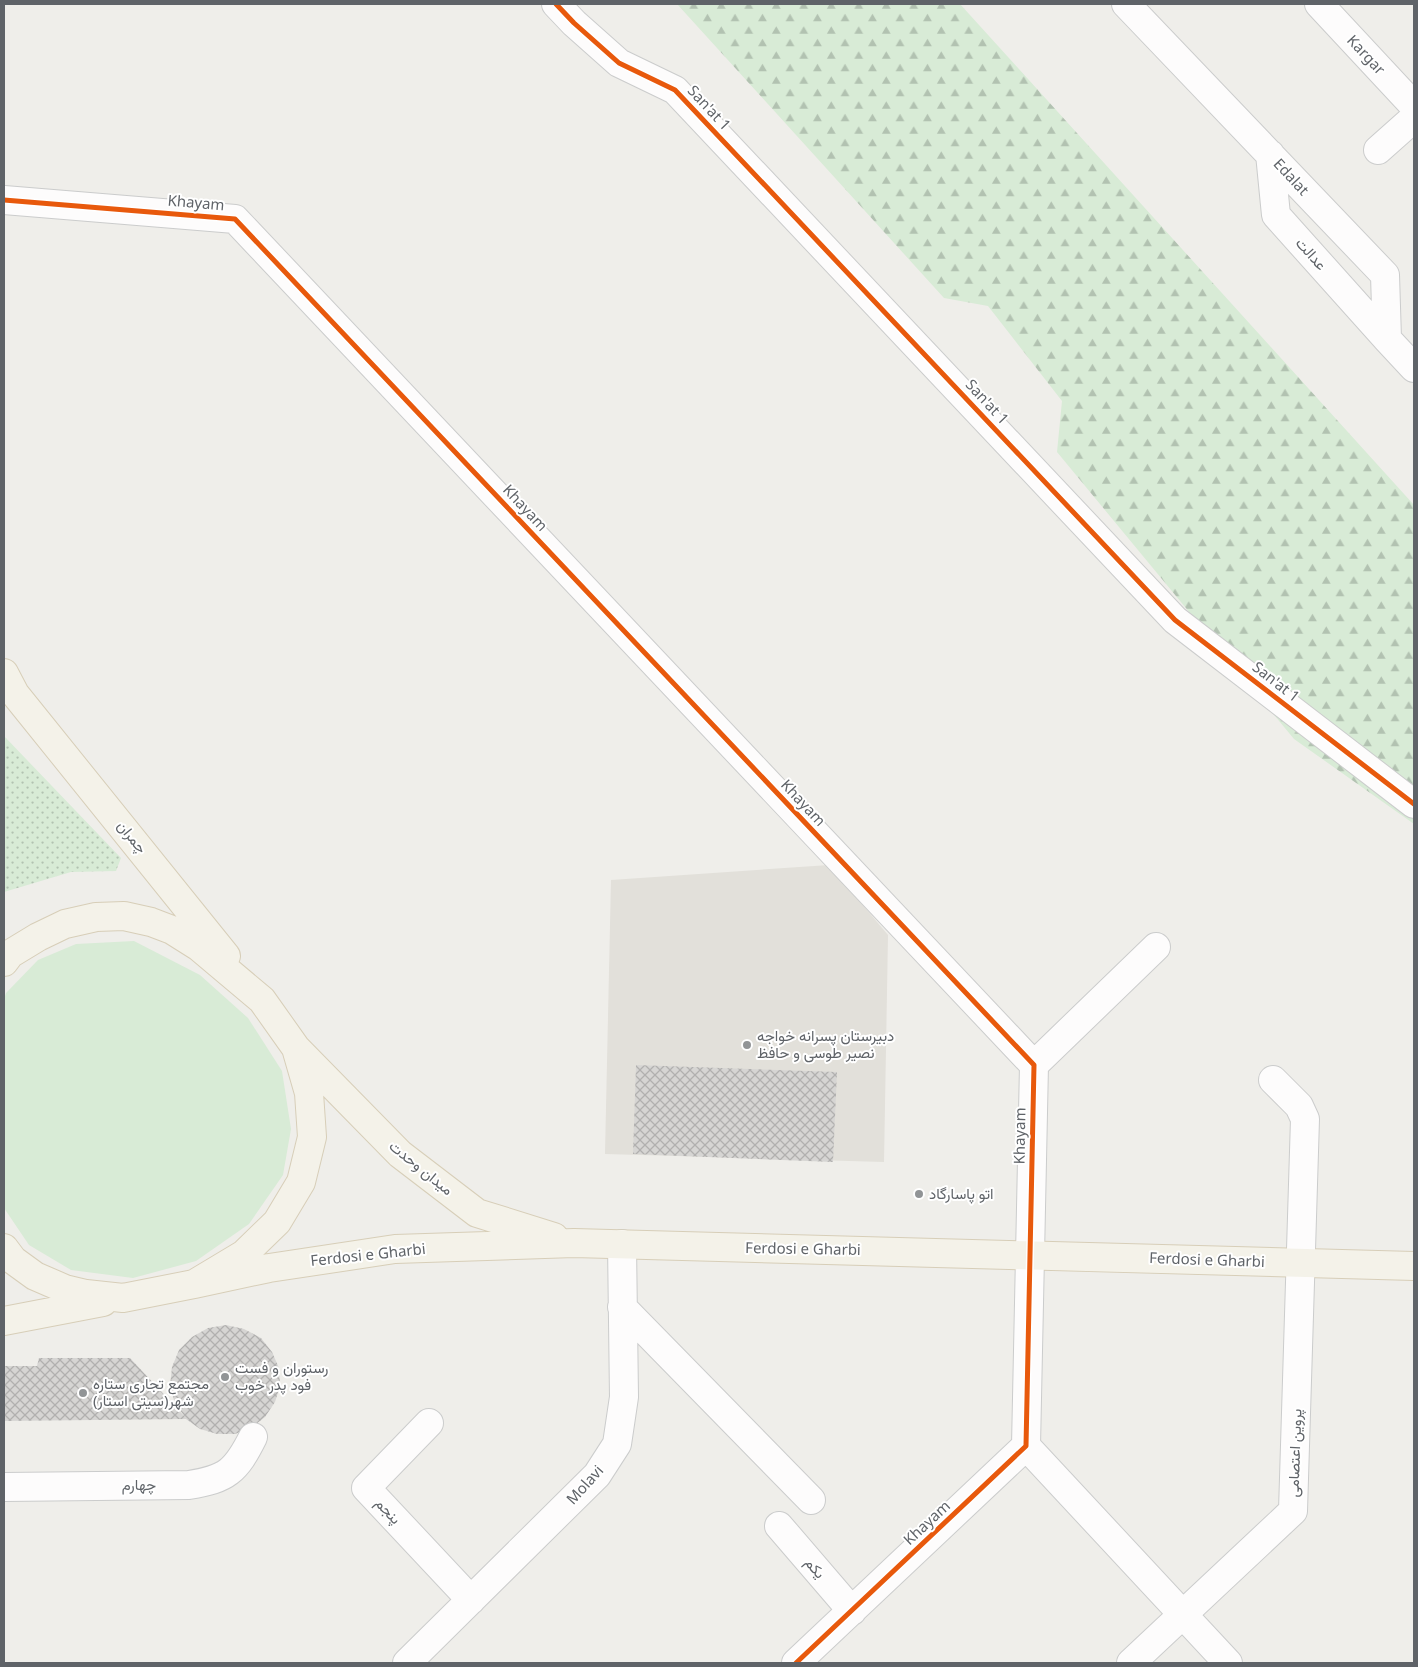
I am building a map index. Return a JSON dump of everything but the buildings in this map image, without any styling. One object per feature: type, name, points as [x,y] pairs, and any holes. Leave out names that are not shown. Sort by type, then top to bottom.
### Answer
[{"type":"main road","name":"چمران","points":[[4,673],[15,694],[262,1000]]},
{"type":"main road","points":[[4,962],[10,954],[38,937],[65,924],[96,917],[124,916],[151,922],[172,930],[199,946],[262,1000],[296,1048],[309,1093],[312,1136],[301,1182],[277,1222],[244,1254],[194,1284]]},
{"type":"main road","name":"میدان وحدت","points":[[296,1048],[400,1154],[477,1213],[574,1243]]},
{"type":"main road","name":"Ferdosi e Gharbi","points":[[123,1298],[269,1268],[395,1249],[574,1243],[1414,1266]]},
{"type":"main road","points":[[4,1248],[14,1260],[35,1276],[65,1289],[86,1294],[123,1298]]},
{"type":"main road","points":[[4,1321],[123,1298]]},
{"type":"street","name":"San'at 1","points":[[556,4],[574,23],[619,63],[675,90],[1175,620],[1414,804]]},
{"type":"street","name":"Edalat","points":[[1126,4],[1385,275],[1387,339]]},
{"type":"street","name":"Kargar","points":[[1318,4],[1414,106]]},
{"type":"street","points":[[1378,150],[1414,118]]},
{"type":"street","name":"عدالت","points":[[1270,154],[1276,215],[1387,339]]},
{"type":"street","name":"Khayam","points":[[4,200],[235,219],[1034,1065],[1026,1446],[796,1663]]},
{"type":"street","points":[[1387,339],[1414,368]]},
{"type":"street","points":[[1034,1065],[1156,947]]},
{"type":"street","name":"پروین اعتصامی","points":[[1131,1663],[1293,1512],[1305,1119],[1298,1106],[1274,1080]]},
{"type":"street","name":"Molavi","points":[[407,1663],[597,1475],[617,1444],[624,1397],[622,1244]]},
{"type":"street","points":[[622,1307],[811,1500]]},
{"type":"street","name":"پنجم","points":[[429,1424],[366,1488],[471,1600]]},
{"type":"street","name":"چهارم","points":[[4,1487],[189,1485],[209,1482],[225,1475],[236,1466],[253,1437]]},
{"type":"street","points":[[1026,1446],[1228,1663]]},
{"type":"street","name":"یکم","points":[[779,1526],[852,1611]]},
{"type":"shaded area","name":"دبیرستان پسرانه خواجه نصیر طوسی و حافظ","points":[[829,865],[888,935],[884,1162],[605,1154],[611,880]]},
{"type":"green space","points":[[677,4],[960,4],[1414,505],[1414,824],[1294,739],[1057,452],[1062,401],[988,306],[944,298]]},
{"type":"green space","points":[[4,736],[121,858],[116,871],[71,872],[4,892]]},
{"type":"green space","points":[[134,941],[200,975],[248,1018],[282,1071],[291,1129],[283,1175],[249,1224],[196,1261],[133,1278],[71,1270],[29,1245],[4,1208],[4,999],[6,993],[38,960],[76,944]]},
{"type":"cycle path","points":[[556,4],[574,23],[619,63],[675,90],[1175,620],[1414,804]]},
{"type":"cycle path","points":[[4,200],[235,219],[1034,1065],[1026,1446],[796,1663]]},
{"type":"place","name":"دبیرستان پسرانه خواجه نصیر طوسی و حافظ","points":[[747,1045]]},
{"type":"place","name":"اتو پاسارگاد","points":[[919,1194]]},
{"type":"place","name":"رستوران و فست فود پدر خوب","points":[[225,1377]]},
{"type":"place","name":"مجتمع تجاری ستاره شهر(سیتی استار)","points":[[83,1393]]}]
